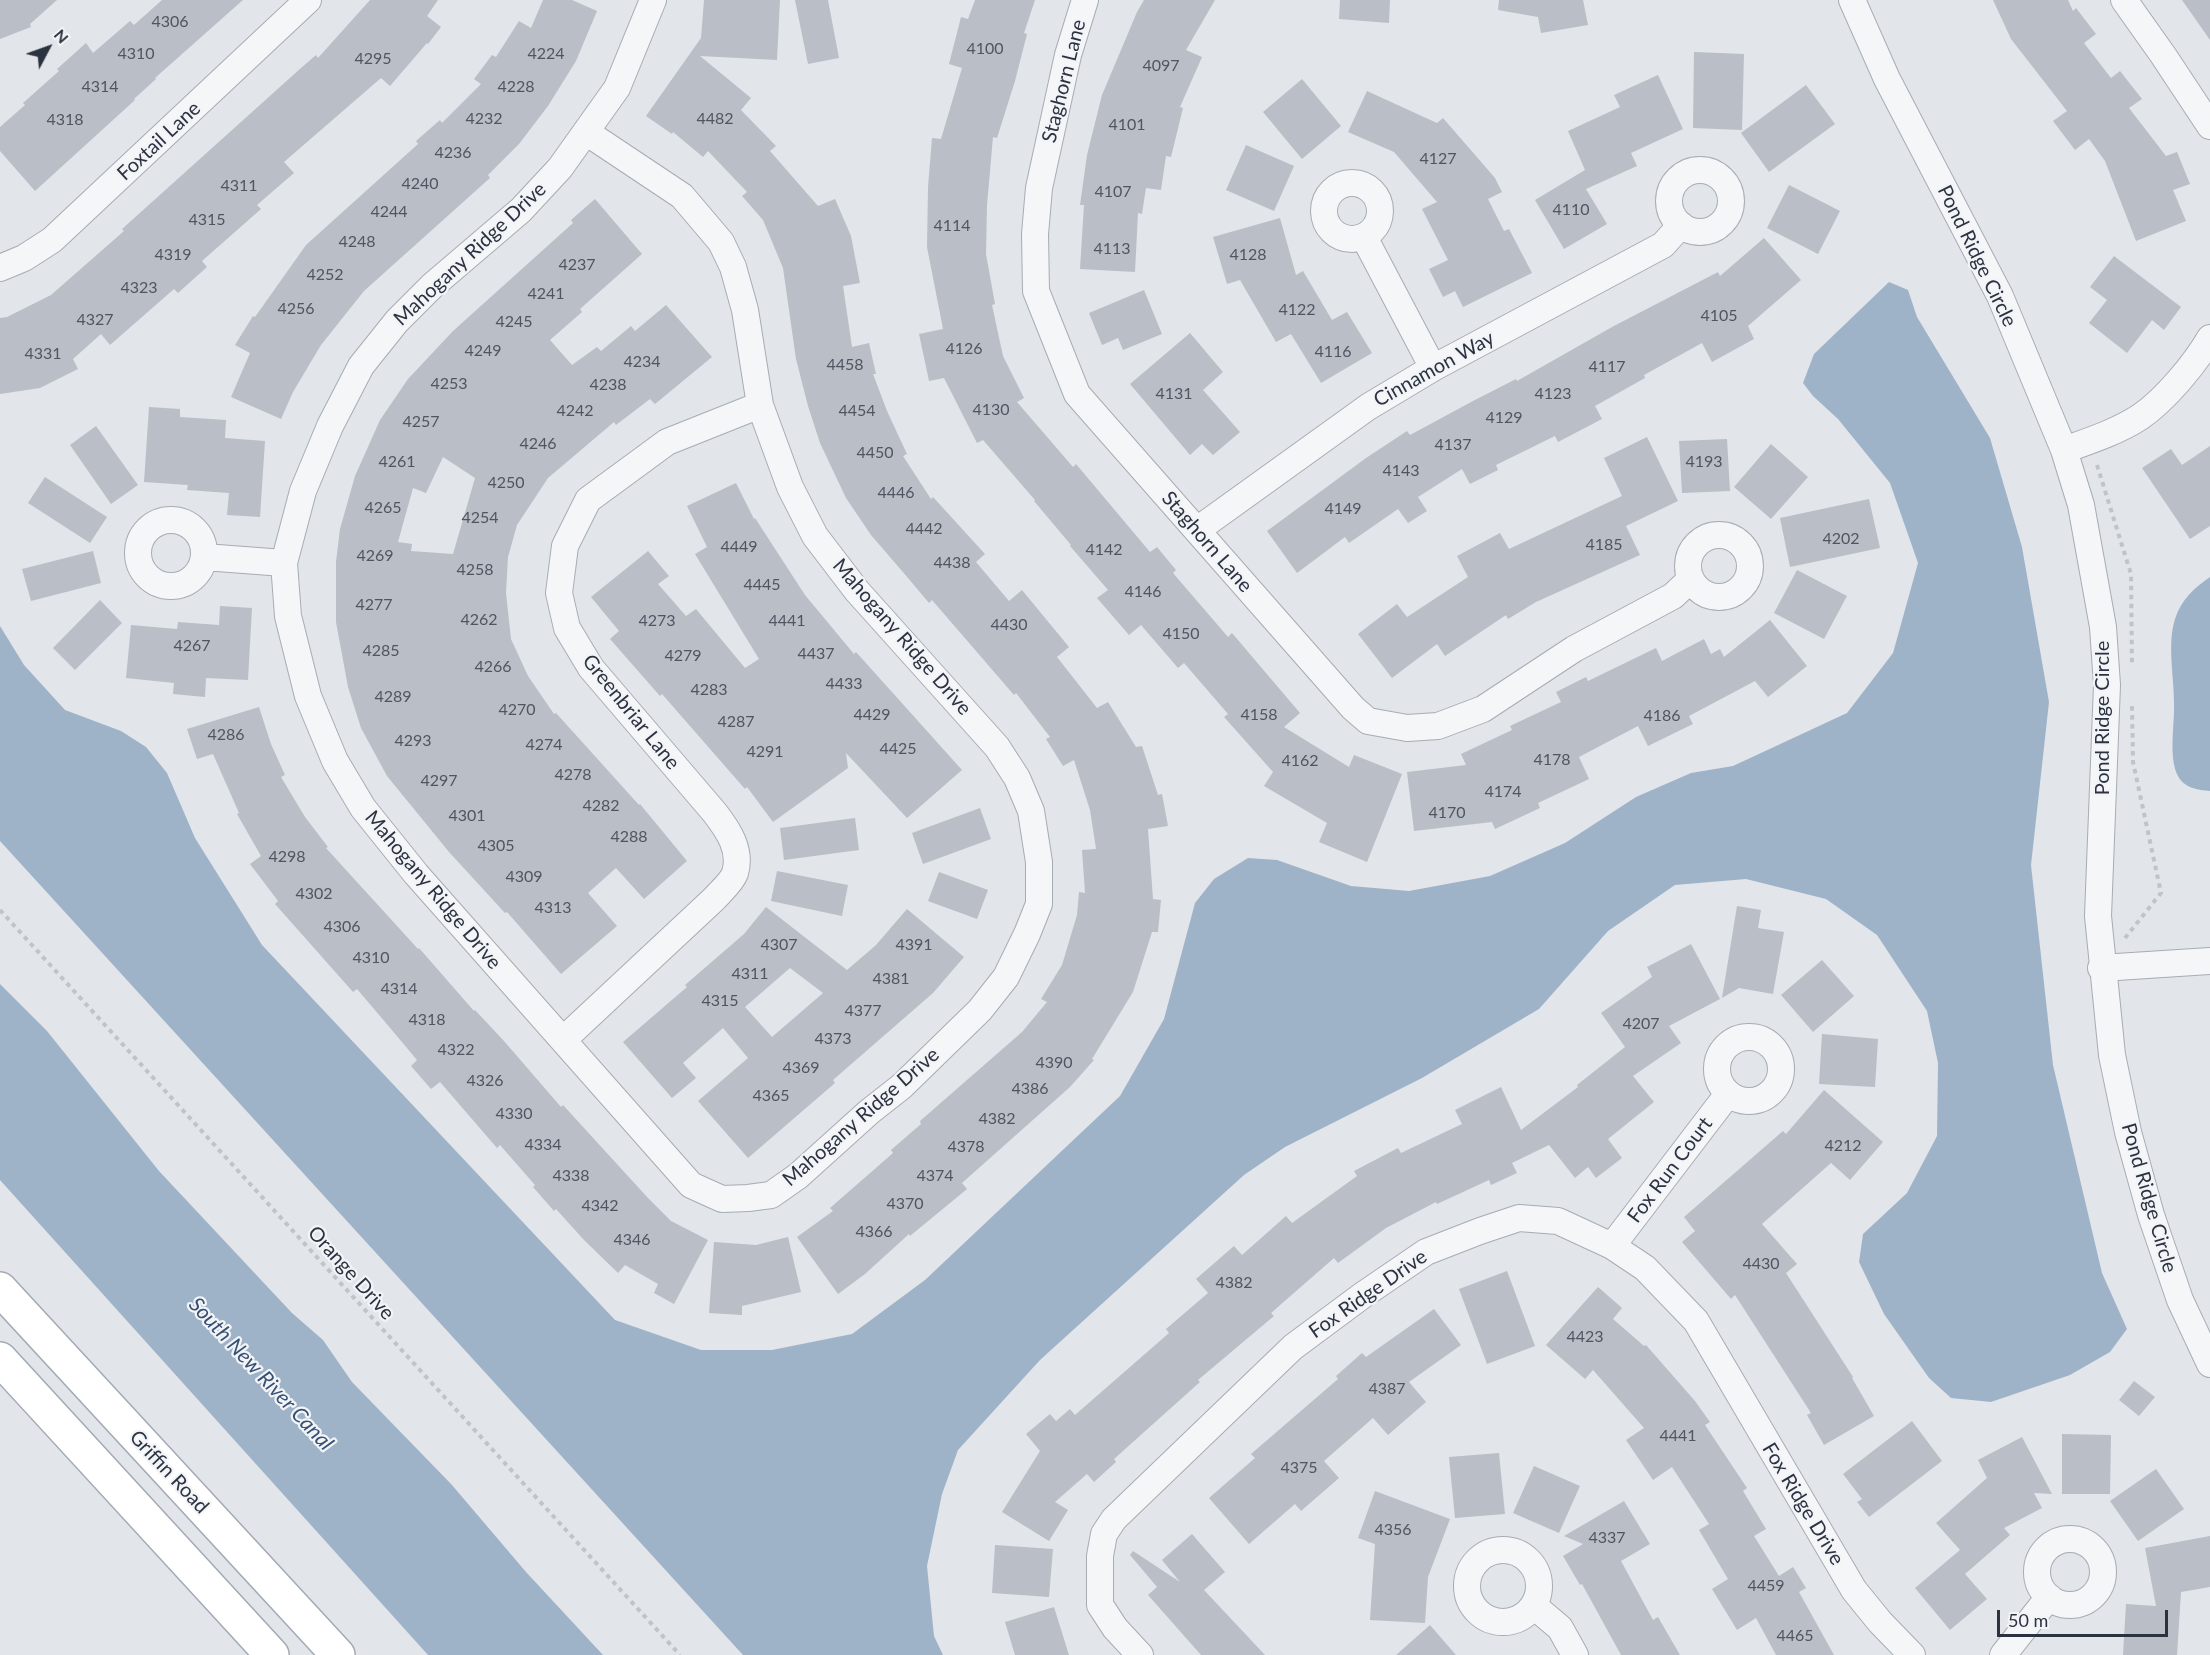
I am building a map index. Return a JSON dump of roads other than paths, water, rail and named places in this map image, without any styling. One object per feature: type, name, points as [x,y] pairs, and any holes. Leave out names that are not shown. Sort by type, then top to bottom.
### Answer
[{"type":"main road","name":"Griffin Road","points":[[0,1289],[338,1655]]},
{"type":"main road","points":[[0,1359],[272,1655]]},
{"type":"main road","points":[[121,1491],[156,1458]]},
{"type":"street","name":"Foxtail Lane","points":[[0,268],[24,258],[52,240],[308,0]]},
{"type":"street","name":"Mahogany Ridge Drive","points":[[586,132],[682,196],[721,242],[733,267],[745,310],[760,405],[790,487],[815,536],[857,591],[997,747],[1017,778],[1031,811],[1039,862],[1038,904],[1027,934],[1006,977],[980,1010],[902,1086],[869,1112],[798,1176],[771,1195],[722,1198],[691,1185],[416,874],[363,808],[335,761],[306,684],[288,616],[284,563],[303,491],[330,426],[361,366],[397,321],[432,286],[520,210],[560,168],[616,88],[653,0]]},
{"type":"street","name":"Staghorn Lane","points":[[1085,0],[1068,55],[1039,188],[1035,234],[1036,291],[1077,394],[1353,708],[1368,721],[1407,728],[1438,726],[1483,708],[1574,650],[1672,596],[1691,579]]},
{"type":"street","name":"Pond Ridge Circle","points":[[1852,0],[1887,79],[2000,296],[2064,450],[2080,505],[2104,638],[2107,685],[2098,906],[2102,968],[2112,1055],[2128,1132],[2151,1215],[2180,1300],[2210,1364]]},
{"type":"street","points":[[2124,0],[2210,126]]},
{"type":"street","name":"Cinnamon Way","points":[[1197,530],[1368,406],[1432,368],[1663,244],[1681,225]]},
{"type":"street","points":[[1364,237],[1432,368]]},
{"type":"street","points":[[2064,450],[2104,435],[2140,416],[2175,384],[2210,338]]},
{"type":"street","name":"Greenbriar Lane","points":[[563,1040],[714,899],[735,875],[737,854],[725,827],[591,668],[567,628],[559,593],[565,546],[588,500],[667,442],[760,405]]},
{"type":"street","points":[[204,557],[284,563]]},
{"type":"street","points":[[2102,968],[2210,961]]},
{"type":"street","name":"Fox Run Court","points":[[1612,1246],[1728,1094]]},
{"type":"street","name":"Fox Ridge Drive","points":[[1140,1655],[1115,1628],[1100,1605],[1100,1556],[1104,1534],[1114,1519],[1293,1347],[1426,1252],[1480,1230],[1519,1218],[1558,1221],[1612,1246],[1645,1268],[1696,1321],[1854,1590],[1880,1622],[1912,1655]]},
{"type":"street","points":[[2003,1655],[2049,1597]]},
{"type":"street","points":[[1534,1606],[1560,1628],[1575,1655]]},
{"type":"water","points":[[1889,282],[1908,290],[1917,317],[1990,438],[2022,547],[2049,702],[2031,865],[2053,1065],[2102,1273],[2127,1329],[2110,1352],[2070,1375],[1991,1402],[1951,1398],[1929,1378],[1884,1314],[1859,1262],[1863,1234],[1907,1193],[1937,1136],[1938,1063],[1927,1011],[1877,935],[1826,899],[1746,879],[1675,885],[1608,931],[1539,1009],[1422,1078],[1285,1147],[1244,1175],[1040,1360],[958,1450],[942,1494],[927,1566],[934,1636],[943,1655],[743,1655],[0,841],[0,626],[24,665],[65,710],[121,731],[146,747],[167,773],[195,838],[262,945],[615,1320],[701,1350],[772,1350],[852,1334],[925,1280],[1120,1096],[1164,1019],[1195,903],[1214,879],[1248,858],[1277,860],[1351,886],[1409,891],[1490,876],[1565,843],[1636,797],[1691,773],[1733,766],[1847,713],[1893,653],[1918,563],[1890,483],[1838,419],[1813,396],[1803,383],[1814,354]]},
{"type":"water","points":[[2210,577],[2210,791],[2188,786],[2178,776],[2175,768],[2171,639],[2175,619],[2184,600]]},
{"type":"water","name":"South New River Canal","points":[[0,984],[47,1031],[159,1171],[292,1313],[323,1340],[352,1382],[452,1485],[526,1572],[603,1655],[428,1655],[0,1180]]}]
